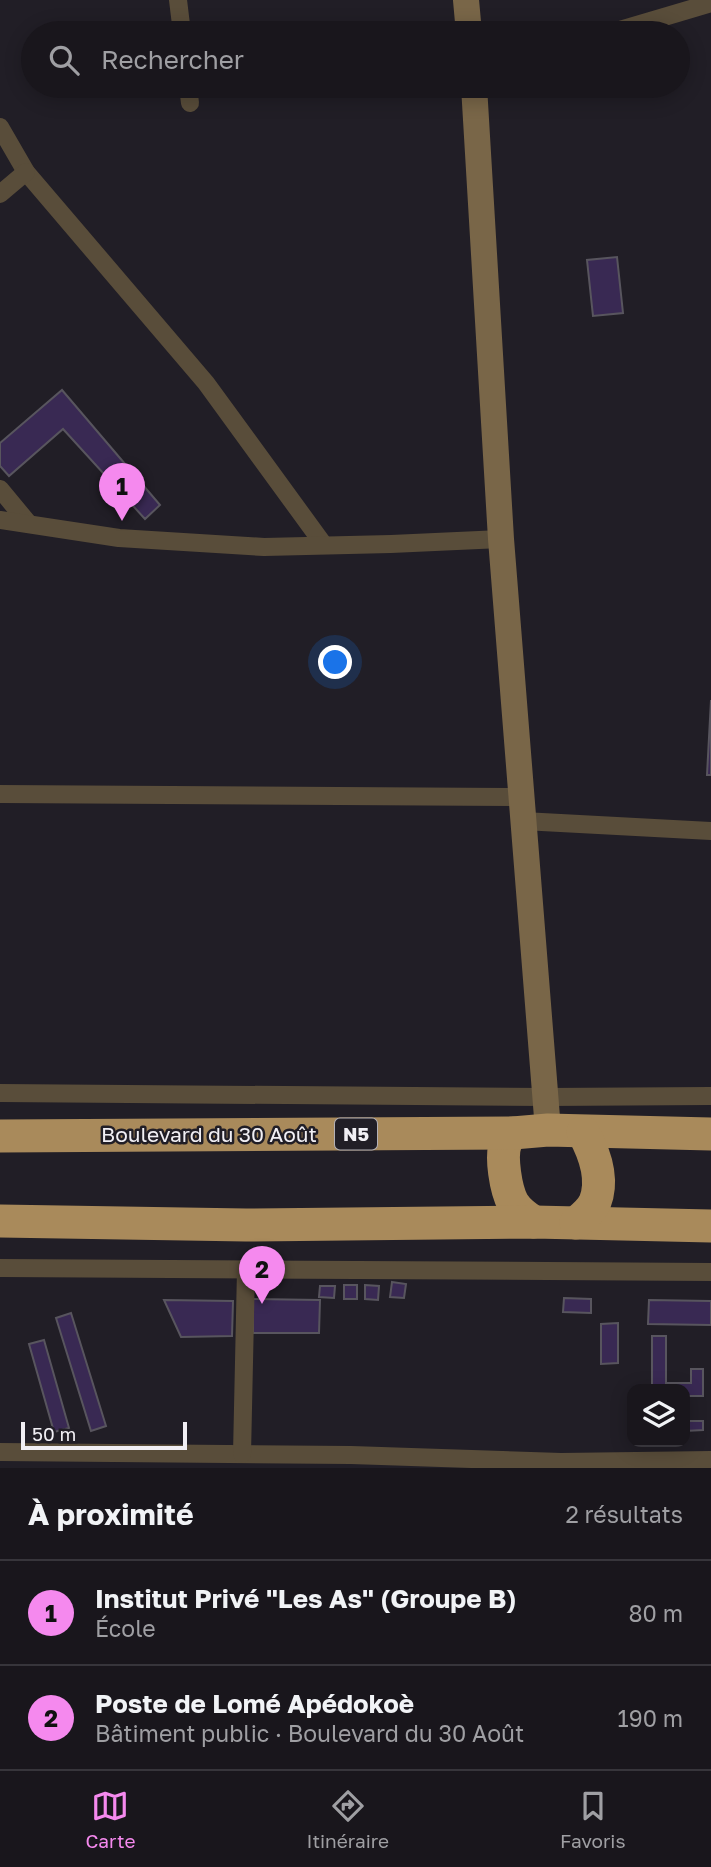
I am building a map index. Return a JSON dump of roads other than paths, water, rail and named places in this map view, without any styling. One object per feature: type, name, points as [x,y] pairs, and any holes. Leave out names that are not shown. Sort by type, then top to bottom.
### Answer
[{"type":"highway","name":"Boulevard du 30 Août","points":[[0,1136],[513,1133],[548,1130],[711,1134]]},
{"type":"highway","points":[[576,1223],[594,1203],[598,1185],[592,1149],[583,1132]]},
{"type":"highway","points":[[513,1133],[505,1143],[506,1184],[514,1205],[534,1222]]},
{"type":"highway","points":[[0,1221],[246,1225],[534,1222],[711,1226]]},
{"type":"street","points":[[178,0],[181,21]]},
{"type":"street","points":[[466,0],[468,21]]},
{"type":"street","points":[[650,21],[711,3]]},
{"type":"street","points":[[475,98],[501,539],[548,1130]]},
{"type":"street","points":[[0,127],[26,172],[206,383],[324,545]]},
{"type":"street","points":[[0,194],[26,172]]},
{"type":"street","points":[[0,489],[29,524]]},
{"type":"street","points":[[0,520],[119,538],[264,547],[501,539]]},
{"type":"street","points":[[0,794],[523,809],[711,831]]},
{"type":"street","points":[[0,1093],[711,1096]]},
{"type":"street","points":[[0,1268],[711,1272]]},
{"type":"street","points":[[243,1454],[246,1270]]},
{"type":"street","points":[[0,1452],[243,1454],[350,1461],[561,1465],[711,1460]]},
{"type":"place","name":"Institut Privé \"Les As\" (Groupe B)","points":[[122,521]]},
{"type":"place","name":"Poste de Lomé Apédokoè","points":[[262,1304]]}]
